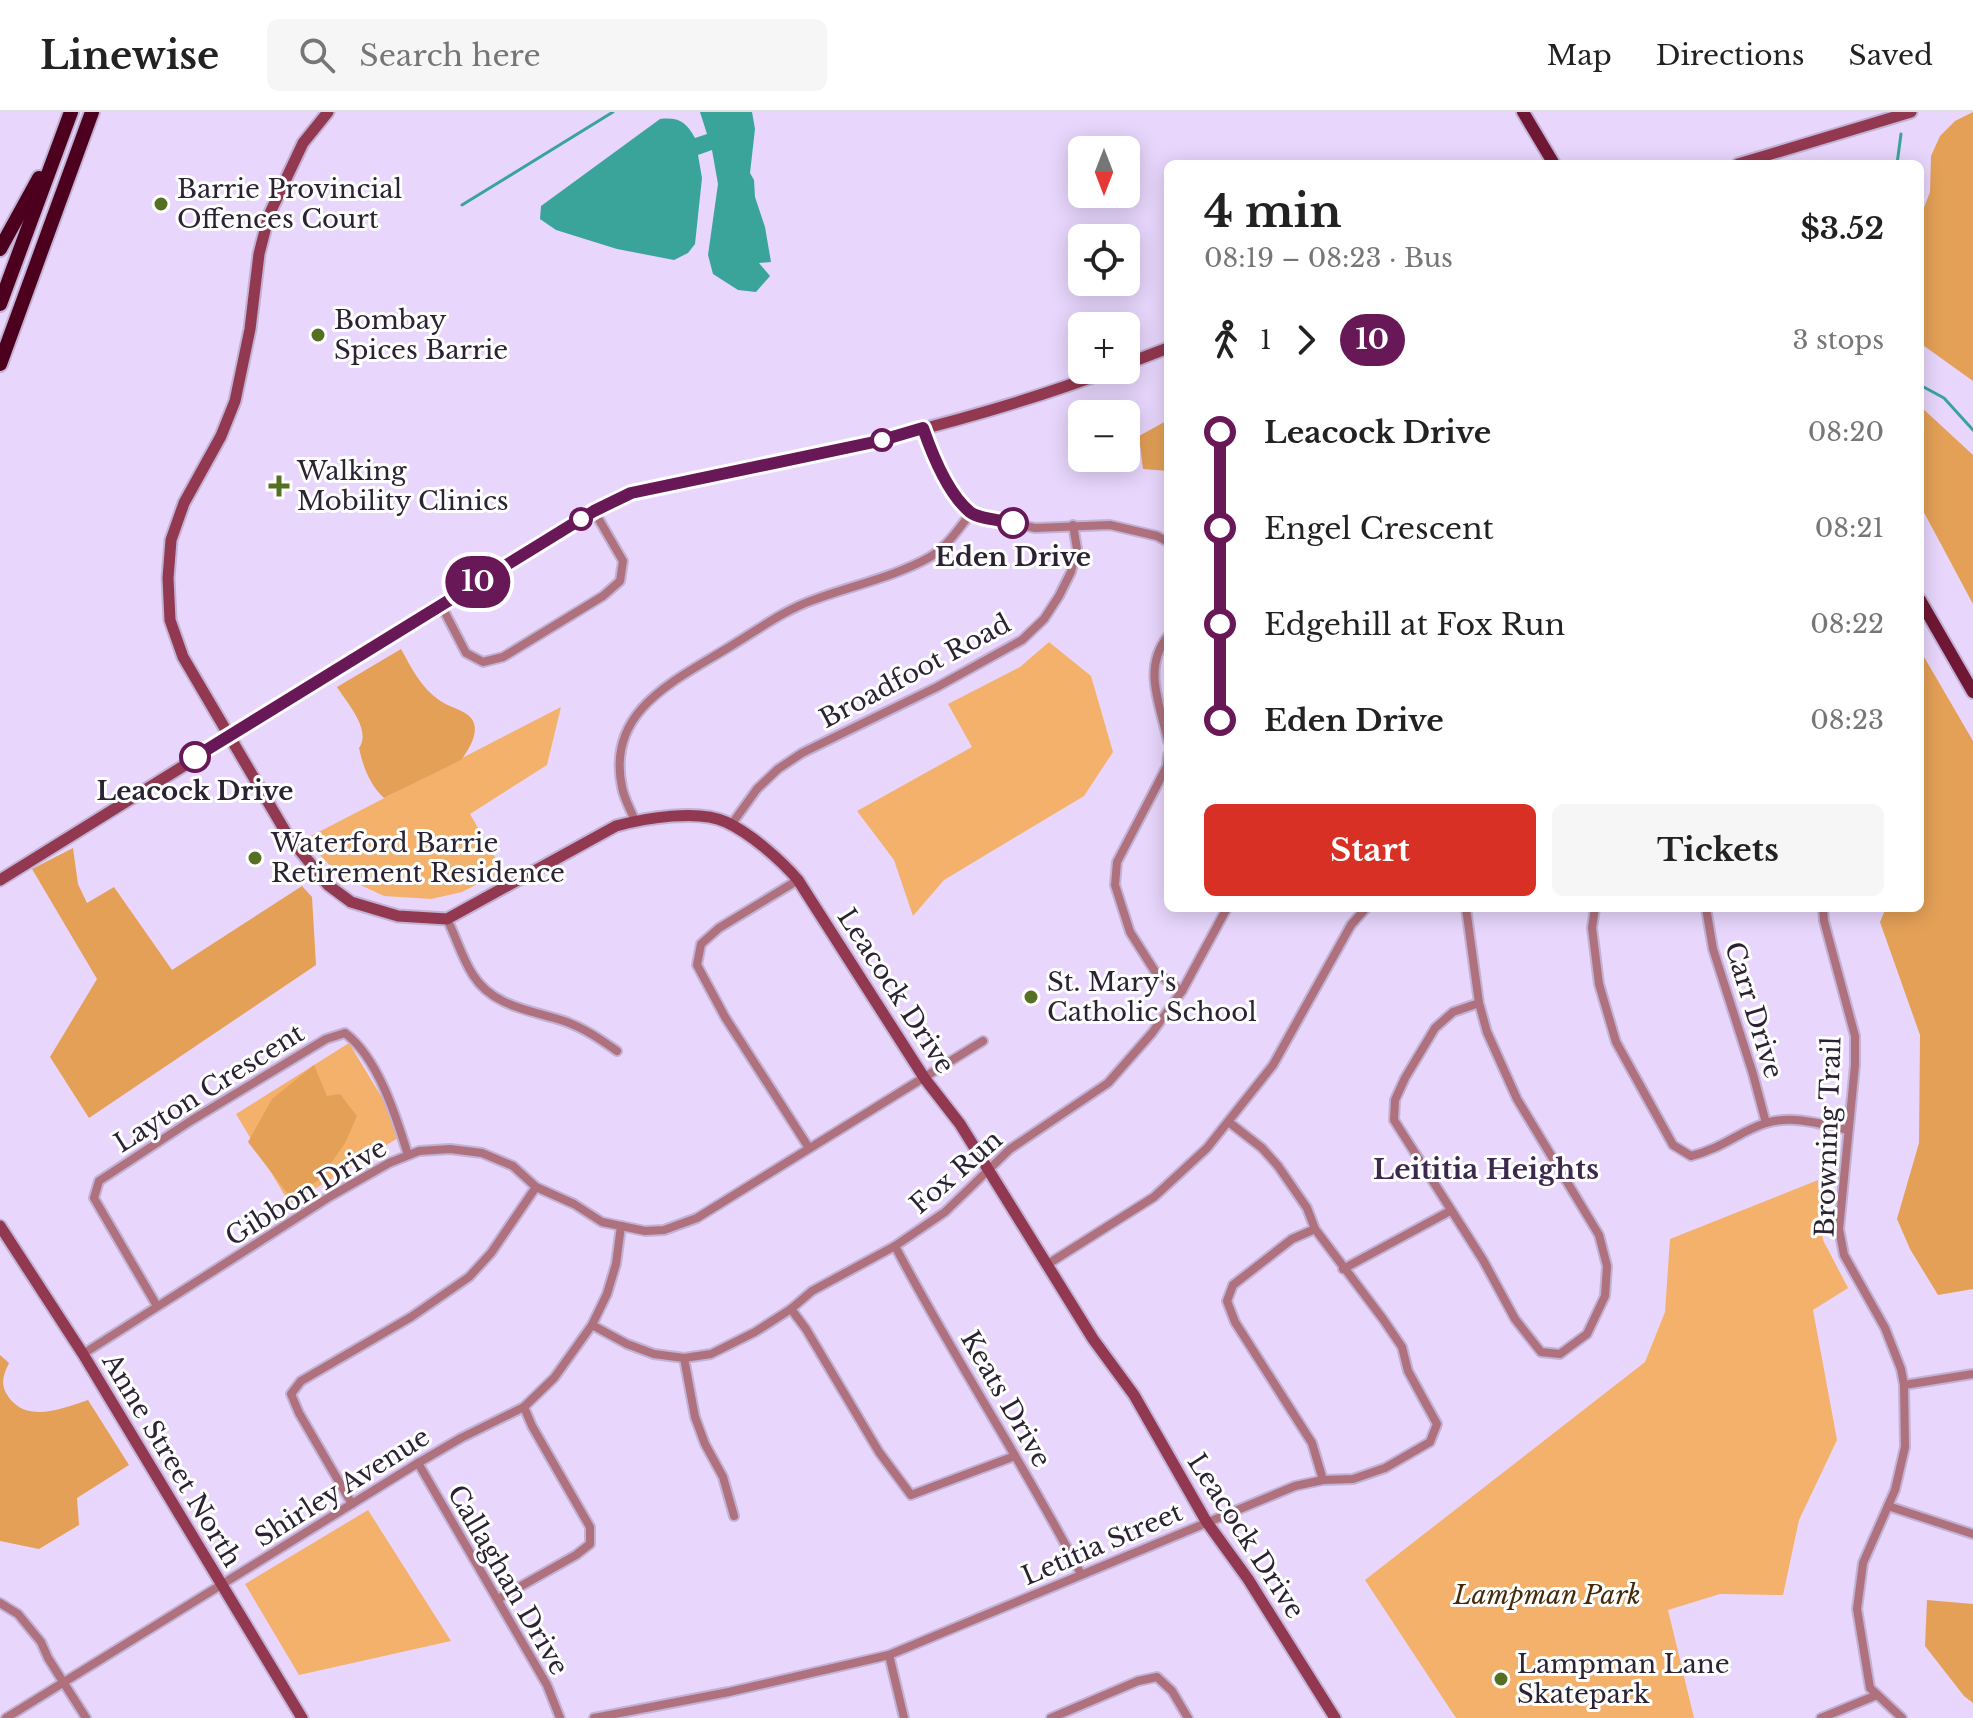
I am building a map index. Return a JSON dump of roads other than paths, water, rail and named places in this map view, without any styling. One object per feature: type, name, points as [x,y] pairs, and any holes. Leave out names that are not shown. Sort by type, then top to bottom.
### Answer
[{"type":"highway","points":[[0,304],[71,112]]},
{"type":"highway","points":[[0,364],[92,112]]},
{"type":"highway","points":[[0,249],[59,143]]},
{"type":"main road","points":[[1523,112],[1552,160]]},
{"type":"main road","points":[[1924,607],[1973,692]]},
{"type":"street","points":[[328,112],[303,143],[269,215],[259,254],[250,329],[235,401],[221,436],[184,503],[171,540],[168,578],[170,620],[183,657],[288,836],[328,885],[351,902],[398,916],[447,919],[474,976],[491,994],[510,1005],[591,1032],[617,1051]]},
{"type":"street","points":[[1751,160],[1911,112]]},
{"type":"street","points":[[1140,359],[1164,350]]},
{"type":"street","points":[[0,880],[594,511],[631,493],[865,444],[1069,384]]},
{"type":"street","points":[[923,428],[934,459],[948,484],[971,513],[1035,528],[1110,525],[1164,540]]},
{"type":"street","points":[[441,605],[466,653],[483,662],[503,657],[603,596],[620,581],[623,561],[594,511]]},
{"type":"street","points":[[635,821],[622,791],[618,766],[623,739],[637,712],[659,691],[788,611],[814,599],[887,577],[932,556],[971,513]]},
{"type":"street","name":"Broadfoot Road","points":[[731,825],[757,789],[778,769],[802,753],[937,687],[1022,640],[1044,619],[1071,572],[1077,549],[1073,525]]},
{"type":"street","points":[[1164,641],[1158,648],[1152,671],[1164,724]]},
{"type":"street","points":[[1164,772],[1117,862],[1115,885],[1130,932],[1156,973],[1182,991]]},
{"type":"street","name":"Leacock Drive","points":[[447,919],[616,826],[635,821],[683,815],[725,821],[780,860],[798,880],[925,1079],[960,1124],[1093,1339],[1134,1395],[1206,1521],[1248,1579],[1335,1718]]},
{"type":"street","points":[[798,880],[719,928],[701,944],[697,965],[725,1017],[809,1148]]},
{"type":"street","name":"Fox Run","points":[[592,1325],[654,1354],[684,1358],[711,1354],[791,1309],[812,1291],[895,1246],[945,1212],[1010,1149],[1108,1083],[1152,1033],[1182,991],[1225,912]]},
{"type":"street","points":[[1048,1264],[1154,1197],[1230,1123],[1273,1065],[1351,925],[1362,912]]},
{"type":"street","points":[[1467,912],[1479,1003],[1487,1032],[1517,1099],[1599,1235],[1607,1266],[1605,1296],[1587,1334],[1560,1354],[1541,1352],[1515,1319],[1483,1260],[1394,1120],[1395,1100],[1435,1028],[1453,1012],[1479,1003]]},
{"type":"street","points":[[1594,912],[1592,928],[1599,984],[1616,1042],[1673,1145],[1691,1156],[1712,1151],[1766,1123],[1800,1119],[1848,1130]]},
{"type":"street","name":"Carr Drive","points":[[1707,912],[1713,949],[1766,1123]]},
{"type":"street","name":"Browning Trail","points":[[1823,912],[1855,1036],[1839,1229],[1844,1255],[1885,1328],[1904,1385],[1905,1447],[1895,1490],[1863,1563],[1857,1609],[1870,1688],[1902,1718]]},
{"type":"street","name":"Layton Crescent","points":[[157,1306],[94,1198],[99,1181],[326,1039],[345,1033],[359,1044],[394,1110],[408,1155]]},
{"type":"street","name":"Gibbon Drive","points":[[83,1354],[331,1196],[389,1163],[419,1151],[450,1149],[482,1153],[513,1166],[536,1187],[574,1204],[602,1222],[645,1231],[664,1230],[697,1218],[983,1041]]},
{"type":"street","name":"Letitia Street","points":[[594,1718],[729,1692],[889,1655],[919,1641],[973,1623],[1206,1521],[1295,1486],[1323,1480],[1353,1479],[1385,1468],[1430,1442],[1437,1424],[1408,1371],[1402,1347],[1315,1229],[1307,1208],[1278,1166],[1262,1148],[1230,1123]]},
{"type":"street","points":[[352,1504],[291,1394],[301,1381],[411,1317],[469,1277],[491,1253],[536,1187]]},
{"type":"street","points":[[1343,1269],[1450,1211]]},
{"type":"street","name":"Anne Street North","points":[[0,1226],[83,1354],[302,1718]]},
{"type":"street","name":"Shirley Avenue","points":[[6,1718],[418,1463],[524,1407],[554,1378],[592,1325],[612,1279],[621,1226]]},
{"type":"street","points":[[1315,1229],[1292,1239],[1233,1285],[1227,1301],[1235,1322],[1312,1443],[1323,1480]]},
{"type":"street","name":"Keats Drive","points":[[895,1246],[927,1307],[1044,1502],[1081,1574]]},
{"type":"street","points":[[791,1309],[879,1452],[911,1495],[1015,1456]]},
{"type":"street","points":[[684,1358],[695,1417],[723,1477],[734,1516]]},
{"type":"street","points":[[1904,1385],[1973,1374]]},
{"type":"street","points":[[498,1599],[590,1544],[590,1527],[524,1407]]},
{"type":"street","name":"Callaghan Drive","points":[[418,1463],[547,1685],[560,1718]]},
{"type":"street","points":[[1888,1506],[1973,1534]]},
{"type":"street","points":[[0,1603],[18,1614],[41,1642],[86,1718]]},
{"type":"street","points":[[889,1655],[904,1718]]},
{"type":"street","points":[[1051,1718],[1138,1681],[1157,1677],[1172,1691],[1188,1718]]},
{"type":"street","points":[[1821,1718],[1877,1695]]},
{"type":"waterway","points":[[462,205],[613,112]]},
{"type":"waterway","points":[[1898,160],[1901,134]]},
{"type":"waterway","points":[[1924,387],[1944,398],[1973,430]]},
{"type":"place","name":"Barrie Provincial Offences Court","points":[[161,204]]},
{"type":"place","name":"Bombay Spices Barrie","points":[[318,335]]},
{"type":"place","name":"Walking Mobility Clinics","points":[[279,486]]},
{"type":"place","name":"Eden Drive","points":[[1013,523]]},
{"type":"place","name":"Leacock Drive","points":[[195,757]]},
{"type":"place","name":"Waterford Barrie Retirement Residence","points":[[255,858]]},
{"type":"place","name":"St. Mary's Catholic School","points":[[1031,997]]},
{"type":"place","name":"Lampman Lane Skatepark","points":[[1501,1679]]},
{"type":"district","name":"Leititia Heights","points":[[1486,1169]]},
{"type":"park label","name":"Lampman Park","points":[[1547,1595]]}]
